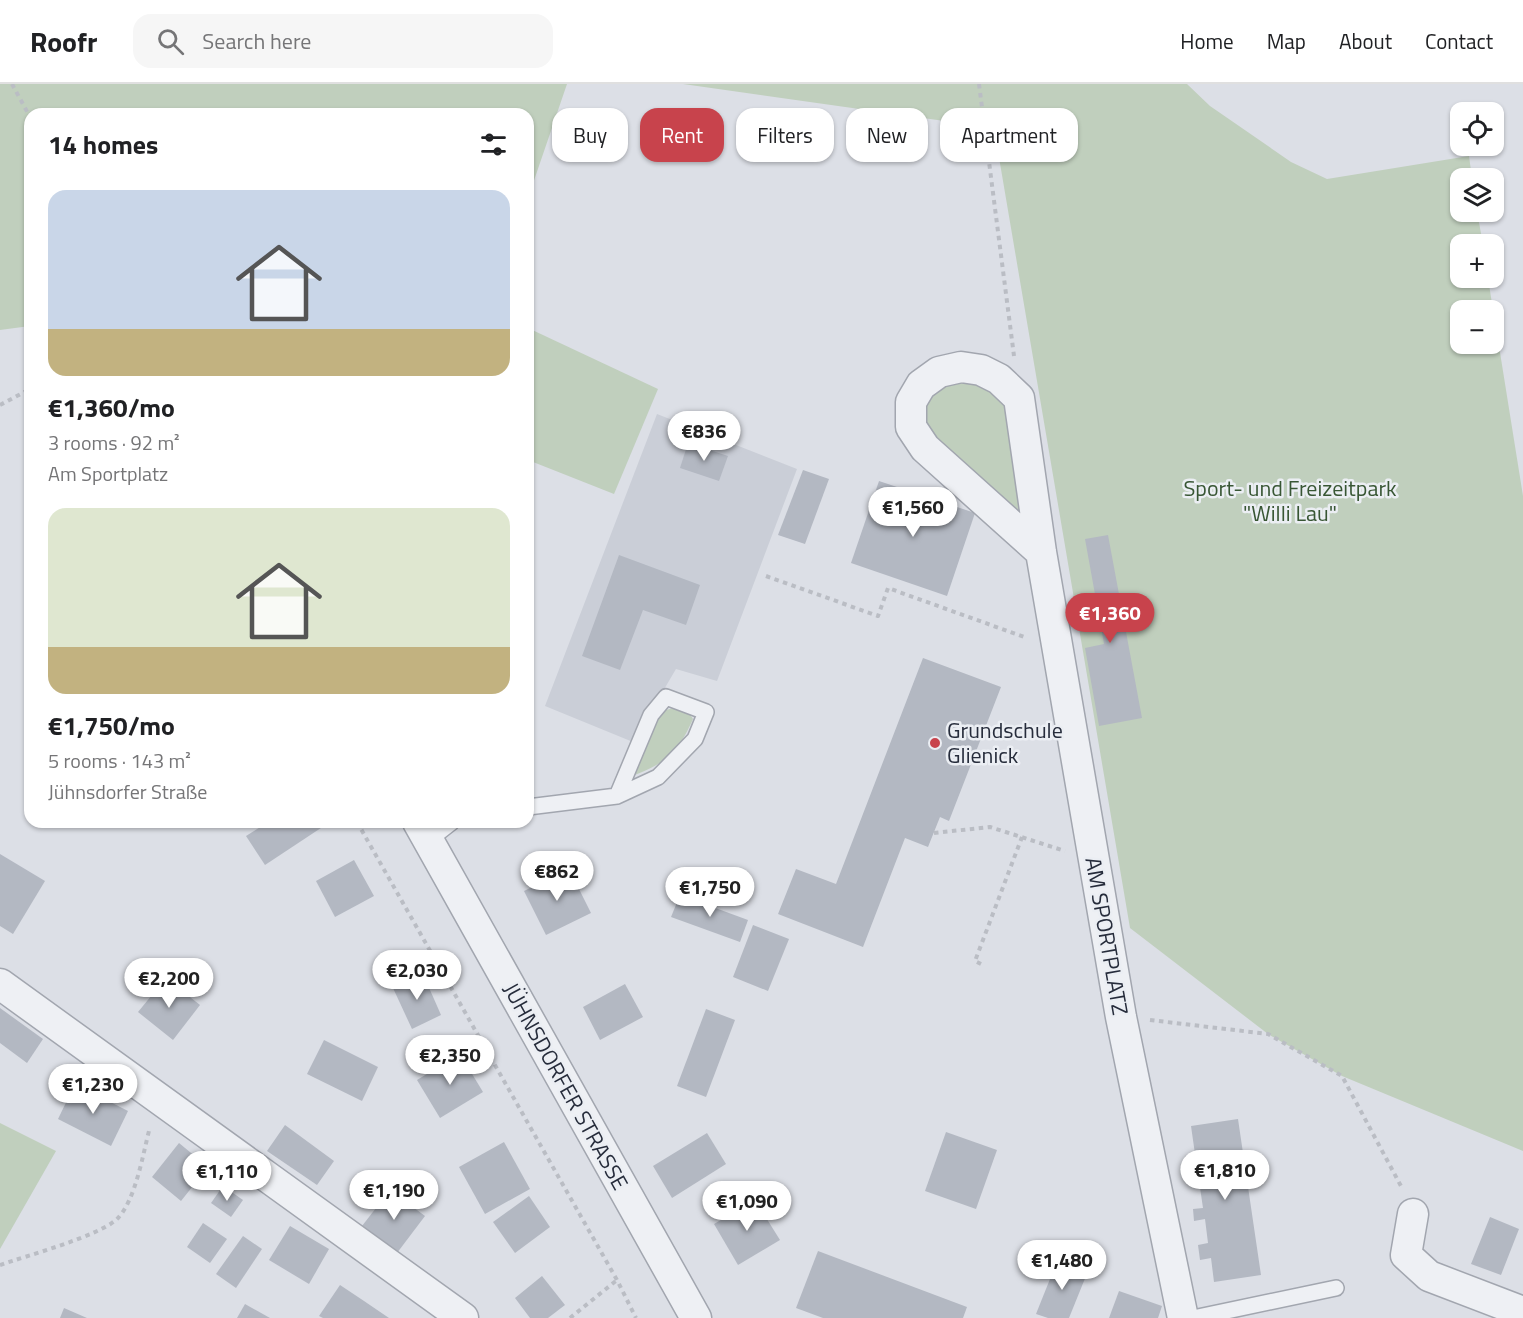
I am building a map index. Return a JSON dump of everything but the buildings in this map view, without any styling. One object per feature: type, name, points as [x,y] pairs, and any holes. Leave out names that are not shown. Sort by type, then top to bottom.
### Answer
[{"type":"street","points":[[1019,398],[999,379],[981,370],[961,367],[939,372],[921,385],[910,402],[911,427],[925,448],[1041,552]]},
{"type":"street","name":"AM SPORTPLATZ","points":[[1019,398],[1041,552],[1121,1017],[1183,1318]]},
{"type":"street","name":"JÜHNSDORFER STRASSE","points":[[424,831],[696,1318]]},
{"type":"street","points":[[0,984],[463,1318]]},
{"type":"street","points":[[1413,1214],[1406,1255],[1429,1276],[1523,1312]]},
{"type":"lane","points":[[534,806],[617,796],[658,777],[695,739],[706,712],[666,697],[651,715],[617,796]]},
{"type":"lane","points":[[1193,1318],[1336,1288]]},
{"type":"path","points":[[12,84],[25,108]]},
{"type":"path","points":[[979,84],[1019,398]]},
{"type":"path","points":[[0,405],[24,392]]},
{"type":"path","points":[[766,576],[878,616],[888,588],[1058,649]]},
{"type":"path","points":[[934,833],[990,826],[1094,860]]},
{"type":"path","points":[[360,828],[617,1280],[636,1318]]},
{"type":"path","points":[[981,963],[975,961],[1022,837]]},
{"type":"path","points":[[1121,1017],[1268,1034],[1342,1076],[1395,1172],[1413,1214]]},
{"type":"path","points":[[0,1265],[84,1236],[117,1219],[134,1190],[158,1098]]},
{"type":"path","points":[[570,1318],[617,1280]]},
{"type":"shaded area","points":[[657,414],[797,469],[717,681],[676,669],[633,742],[545,706]]},
{"type":"green space","points":[[0,84],[567,84],[559,108],[552,108],[552,128],[534,180],[534,108],[24,108],[24,327],[0,330]]},
{"type":"green space","name":"Sport- und Freizeitpark \"Willi Lau\"","points":[[683,84],[1187,84],[1210,106],[1291,162],[1327,179],[1469,156],[1471,168],[1450,168],[1450,222],[1479,222],[1481,234],[1450,234],[1450,288],[1490,288],[1491,300],[1450,300],[1450,354],[1500,354],[1523,496],[1523,1151],[1342,1076],[1268,1034],[1130,928],[1000,162],[1078,162],[1078,108],[940,108],[940,120],[928,119],[928,108],[853,108]]},
{"type":"green space","points":[[534,331],[658,389],[614,494],[534,462]]},
{"type":"green space","points":[[962,377],[1004,397],[1030,532],[921,425],[928,392]]},
{"type":"green space","points":[[673,708],[689,713],[693,719],[682,741],[663,761],[632,776],[657,718],[663,711]]},
{"type":"green space","points":[[0,1123],[56,1151],[0,1249]]},
{"type":"place","name":"Grundschule Glienick","points":[[935,743]]}]
